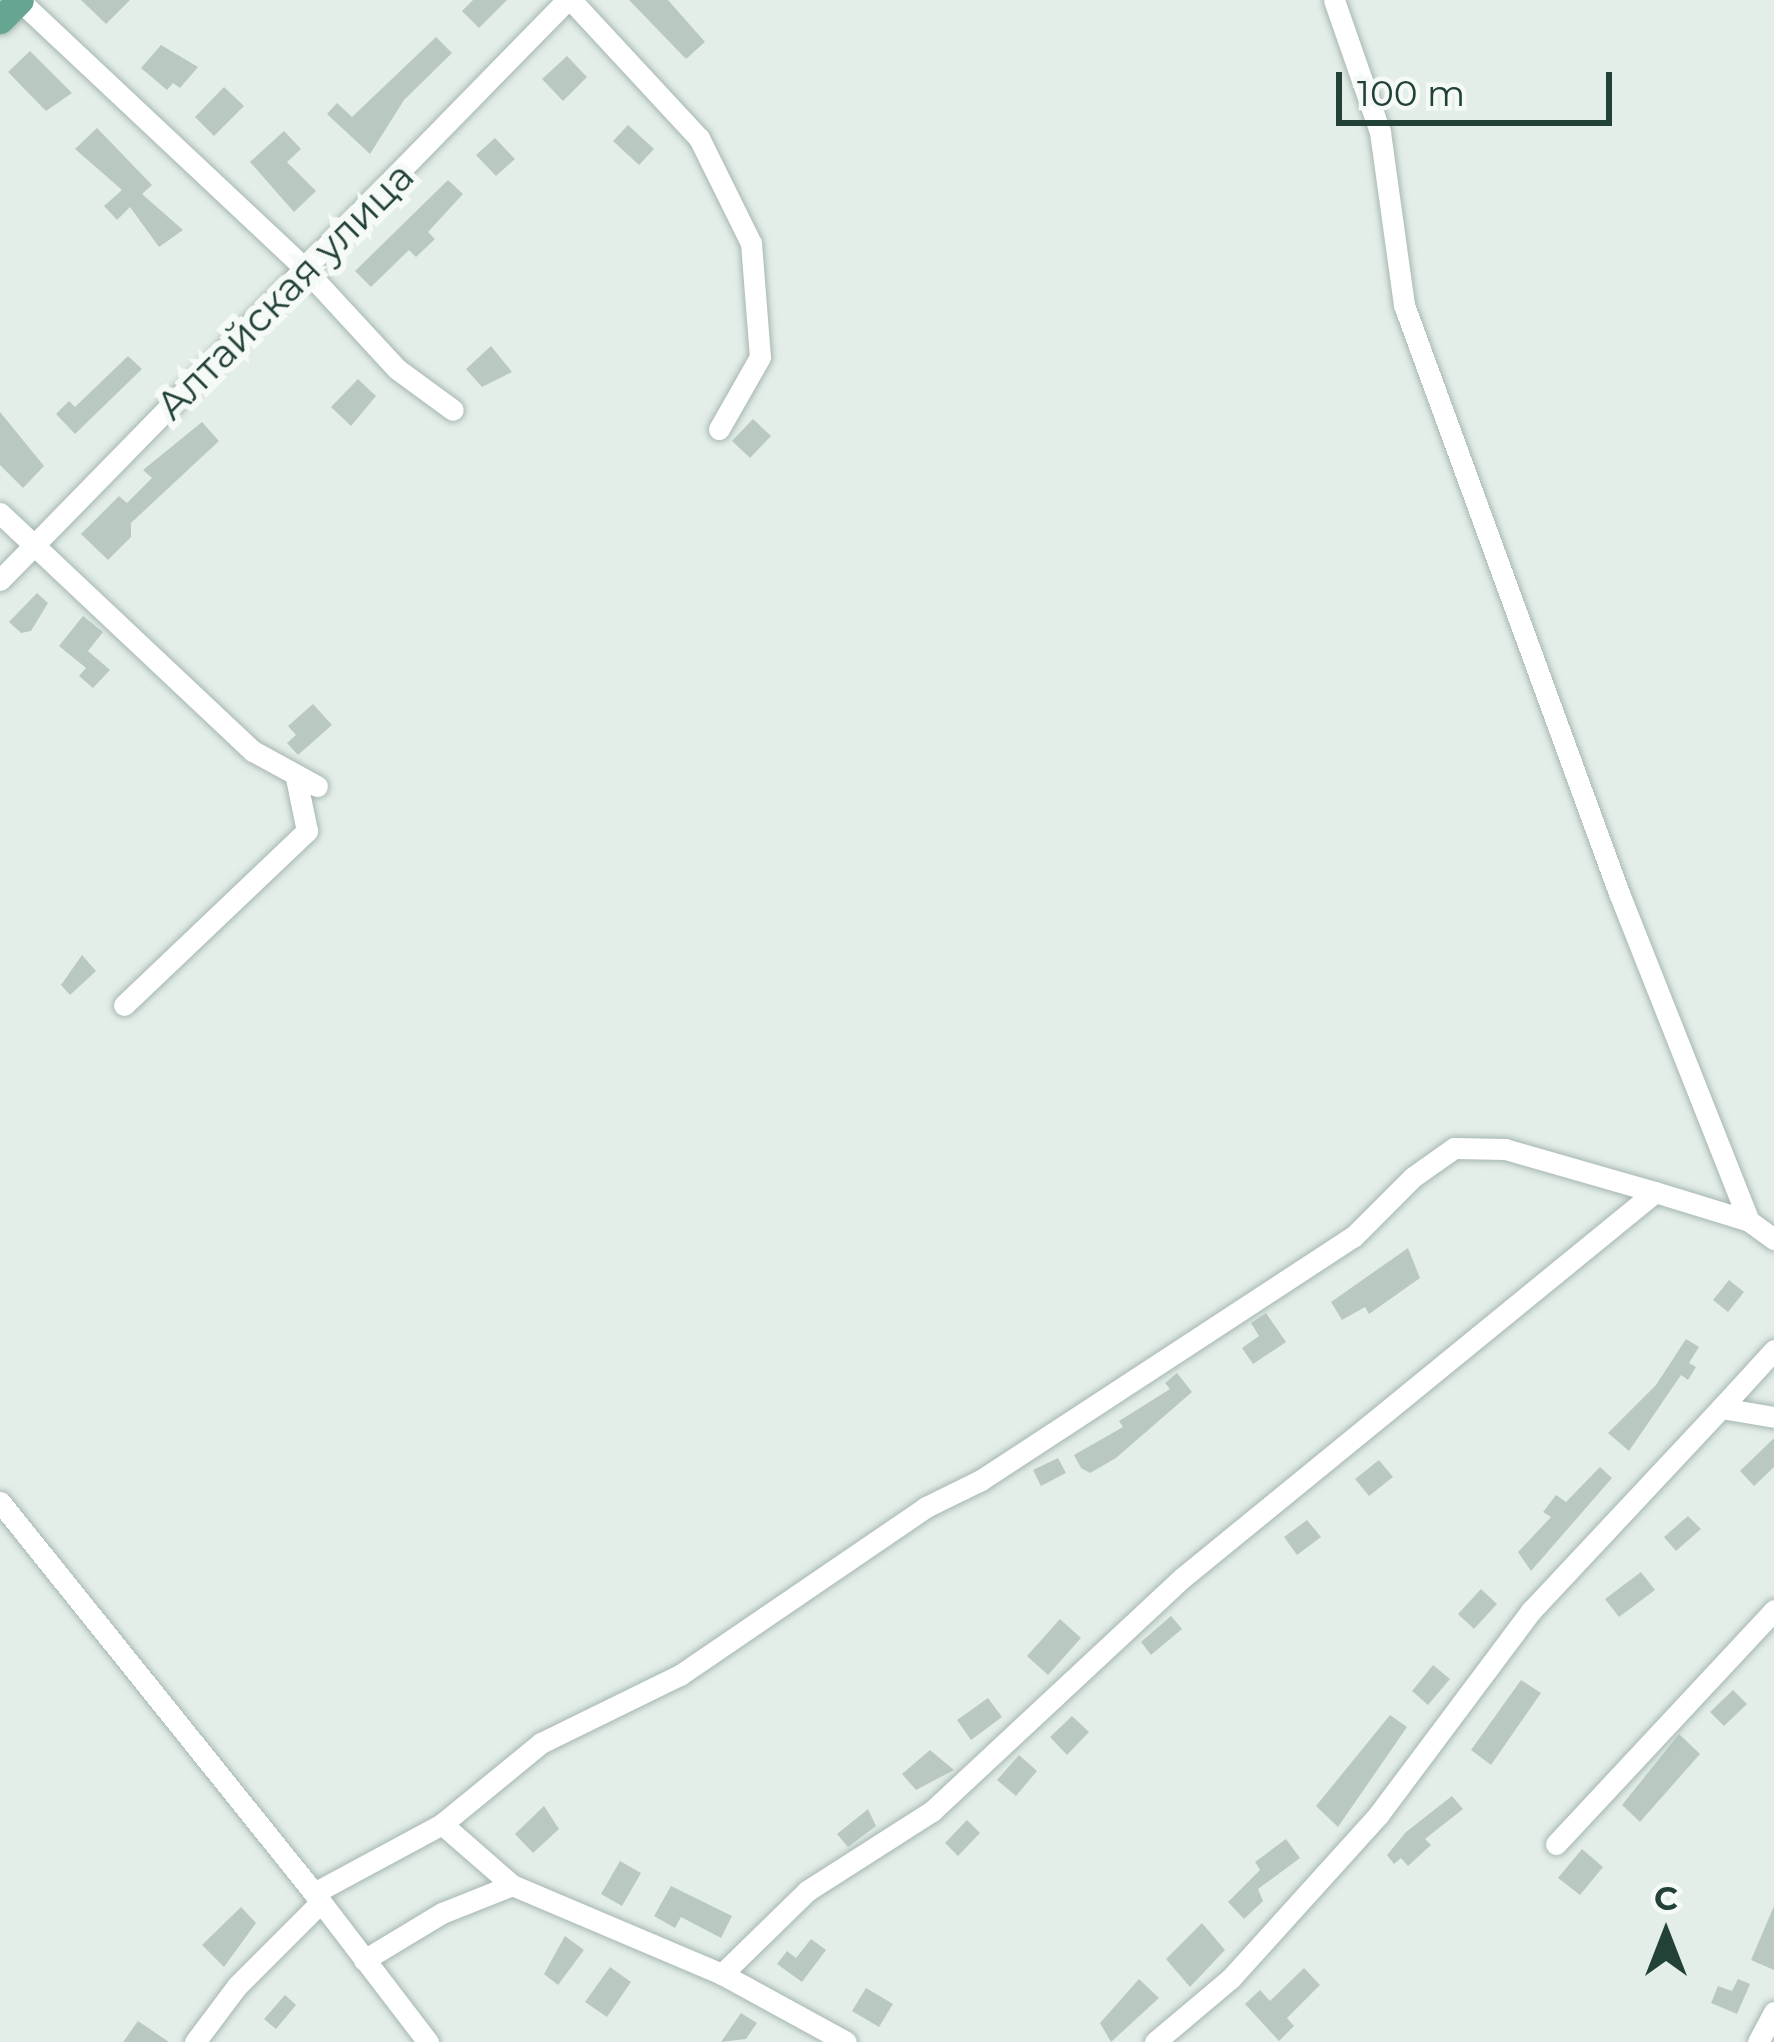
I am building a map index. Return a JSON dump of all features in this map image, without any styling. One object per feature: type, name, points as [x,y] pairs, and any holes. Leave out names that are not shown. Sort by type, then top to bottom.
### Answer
[{"type":"main road","points":[[0,20],[20,0]]},
{"type":"street","points":[[20,0],[301,265],[397,369],[453,410]]},
{"type":"street","name":"Алтайская улица","points":[[0,580],[301,265],[430,146],[569,0]]},
{"type":"street","points":[[569,0],[699,138],[751,243],[760,357],[719,429]]},
{"type":"street","points":[[1334,0],[1380,132],[1411,326],[1749,1221]]},
{"type":"street","points":[[0,513],[253,751],[306,782],[307,831],[124,1004]]},
{"type":"street","points":[[195,2042],[237,1985],[317,1898],[442,1824],[541,1743],[680,1675],[926,1507],[981,1480],[1353,1237],[1413,1177],[1454,1148],[1505,1149],[1749,1221],[1774,1239]]},
{"type":"street","points":[[722,1974],[807,1891],[932,1811],[1182,1578],[1655,1192]]},
{"type":"street","points":[[1155,2042],[1231,1978],[1365,1831],[1531,1611],[1774,1350]]},
{"type":"street","points":[[1721,1408],[1774,1417]]},
{"type":"street","points":[[0,1502],[428,2042]]},
{"type":"street","points":[[1556,1844],[1774,1610]]},
{"type":"street","points":[[442,1824],[512,1885],[722,1974],[847,2042]]},
{"type":"street","points":[[364,1960],[442,1913],[512,1885]]},
{"type":"street","points":[[1758,2042],[1774,2012]]},
{"type":"building","points":[[81,0],[130,0],[106,24]]},
{"type":"building","points":[[473,0],[507,0],[479,28],[462,11]]},
{"type":"building","points":[[629,0],[668,0],[705,42],[686,59]]},
{"type":"building","points":[[436,37],[452,53],[404,100],[370,154],[327,114],[337,103],[352,117]]},
{"type":"building","points":[[161,45],[198,67],[180,88],[173,83],[167,90],[141,68]]},
{"type":"building","points":[[30,51],[72,93],[46,111],[8,72]]},
{"type":"building","points":[[567,56],[587,77],[563,101],[542,79]]},
{"type":"building","points":[[224,87],[244,106],[214,136],[195,117]]},
{"type":"building","points":[[628,125],[654,149],[639,165],[613,141]]},
{"type":"building","points":[[97,128],[152,185],[142,194],[183,230],[159,247],[130,207],[117,220],[104,206],[122,190],[75,149]]},
{"type":"building","points":[[284,131],[301,149],[287,162],[316,191],[294,212],[250,162]]},
{"type":"building","points":[[495,138],[515,159],[496,176],[476,155]]},
{"type":"building","points":[[448,180],[463,194],[428,232],[435,239],[416,257],[409,250],[371,287],[355,271]]},
{"type":"building","points":[[491,346],[512,372],[482,387],[466,369]]},
{"type":"building","points":[[128,356],[142,369],[75,434],[56,414],[69,401],[75,407]]},
{"type":"building","points":[[358,379],[376,396],[351,426],[331,407]]},
{"type":"building","points":[[0,412],[44,466],[23,488],[0,465]]},
{"type":"building","points":[[753,419],[771,436],[750,458],[732,441]]},
{"type":"building","points":[[202,422],[219,441],[131,523],[131,537],[108,560],[81,534],[119,496],[127,503],[152,478],[143,470]]},
{"type":"building","points":[[37,593],[48,603],[31,631],[21,633],[9,622]]},
{"type":"building","points":[[83,616],[103,632],[88,651],[110,670],[93,688],[79,676],[86,668],[59,646]]},
{"type":"building","points":[[313,704],[332,725],[298,755],[287,743],[296,735],[288,726]]},
{"type":"building","points":[[82,955],[96,971],[70,995],[61,985]]},
{"type":"building","points":[[1408,1248],[1420,1278],[1369,1314],[1365,1307],[1342,1320],[1331,1302]]},
{"type":"building","points":[[1729,1280],[1744,1292],[1728,1312],[1713,1300]]},
{"type":"building","points":[[1266,1313],[1286,1342],[1253,1364],[1242,1348],[1259,1336],[1251,1323]]},
{"type":"building","points":[[1686,1339],[1699,1347],[1689,1363],[1696,1367],[1688,1380],[1681,1375],[1629,1451],[1608,1433],[1656,1385]]},
{"type":"building","points":[[1177,1373],[1192,1392],[1116,1458],[1090,1473],[1081,1468],[1074,1455],[1123,1427],[1119,1421],[1170,1389],[1165,1383]]},
{"type":"building","points":[[1774,1438],[1774,1467],[1754,1486],[1740,1471]]},
{"type":"building","points":[[1058,1458],[1066,1473],[1041,1486],[1033,1470]]},
{"type":"building","points":[[1379,1460],[1393,1477],[1369,1496],[1355,1479]]},
{"type":"building","points":[[1600,1467],[1612,1478],[1531,1571],[1518,1552],[1551,1517],[1543,1512],[1556,1495],[1566,1502]]},
{"type":"building","points":[[1688,1516],[1701,1529],[1676,1551],[1664,1537]]},
{"type":"building","points":[[1307,1520],[1321,1537],[1297,1555],[1284,1537]]},
{"type":"building","points":[[1641,1572],[1655,1590],[1619,1617],[1605,1599]]},
{"type":"building","points":[[1481,1589],[1497,1604],[1474,1629],[1458,1614]]},
{"type":"building","points":[[1171,1616],[1182,1629],[1151,1655],[1141,1642]]},
{"type":"building","points":[[1060,1619],[1081,1638],[1048,1675],[1027,1656]]},
{"type":"building","points":[[1433,1665],[1450,1679],[1428,1705],[1412,1691]]},
{"type":"building","points":[[1521,1680],[1541,1693],[1491,1765],[1471,1750]]},
{"type":"building","points":[[1733,1690],[1747,1704],[1724,1726],[1710,1712]]},
{"type":"building","points":[[988,1698],[1002,1717],[971,1740],[957,1720]]},
{"type":"building","points":[[1390,1715],[1407,1727],[1338,1827],[1316,1806]]},
{"type":"building","points":[[1072,1716],[1089,1732],[1067,1755],[1050,1737]]},
{"type":"building","points":[[1679,1734],[1700,1754],[1640,1822],[1622,1805]]},
{"type":"building","points":[[930,1750],[954,1770],[916,1790],[902,1774]]},
{"type":"building","points":[[1019,1755],[1037,1771],[1016,1796],[997,1780]]},
{"type":"building","points":[[1452,1796],[1463,1809],[1425,1839],[1431,1845],[1408,1866],[1401,1858],[1394,1864],[1387,1855],[1406,1832]]},
{"type":"building","points":[[544,1806],[559,1829],[533,1853],[515,1834]]},
{"type":"building","points":[[868,1809],[876,1826],[848,1847],[837,1834]]},
{"type":"building","points":[[967,1820],[980,1833],[958,1856],[945,1843]]},
{"type":"building","points":[[1286,1839],[1300,1858],[1258,1889],[1263,1901],[1244,1919],[1228,1902],[1260,1870],[1255,1862]]},
{"type":"building","points":[[1582,1849],[1603,1867],[1580,1895],[1558,1878]]},
{"type":"building","points":[[620,1861],[641,1873],[622,1906],[601,1894]]},
{"type":"building","points":[[671,1886],[732,1916],[721,1938],[681,1917],[675,1928],[654,1916]]},
{"type":"building","points":[[1774,1906],[1774,1970],[1751,1960]]},
{"type":"building","points":[[241,1907],[256,1923],[224,1967],[202,1945]]},
{"type":"building","points":[[1202,1923],[1225,1950],[1190,1987],[1166,1959]]},
{"type":"building","points":[[565,1936],[584,1950],[558,1985],[544,1974]]},
{"type":"building","points":[[811,1939],[826,1950],[802,1982],[777,1964],[787,1951],[796,1958]]},
{"type":"building","points":[[610,1967],[631,1982],[607,2017],[585,2002]]},
{"type":"building","points":[[1304,1968],[1320,1985],[1287,2018],[1294,2026],[1279,2041],[1245,2004],[1260,1990],[1270,2001]]},
{"type":"building","points":[[1139,1979],[1159,1998],[1111,2042],[1100,2023]]},
{"type":"building","points":[[1738,1979],[1750,1984],[1737,2014],[1711,2003],[1718,1986],[1732,1991]]},
{"type":"building","points":[[866,1988],[893,2004],[879,2027],[852,2011]]},
{"type":"building","points":[[285,1995],[296,2005],[276,2029],[264,2019]]},
{"type":"building","points":[[741,2013],[757,2023],[746,2039],[721,2042]]},
{"type":"building","points":[[138,2021],[169,2042],[123,2042]]}]
